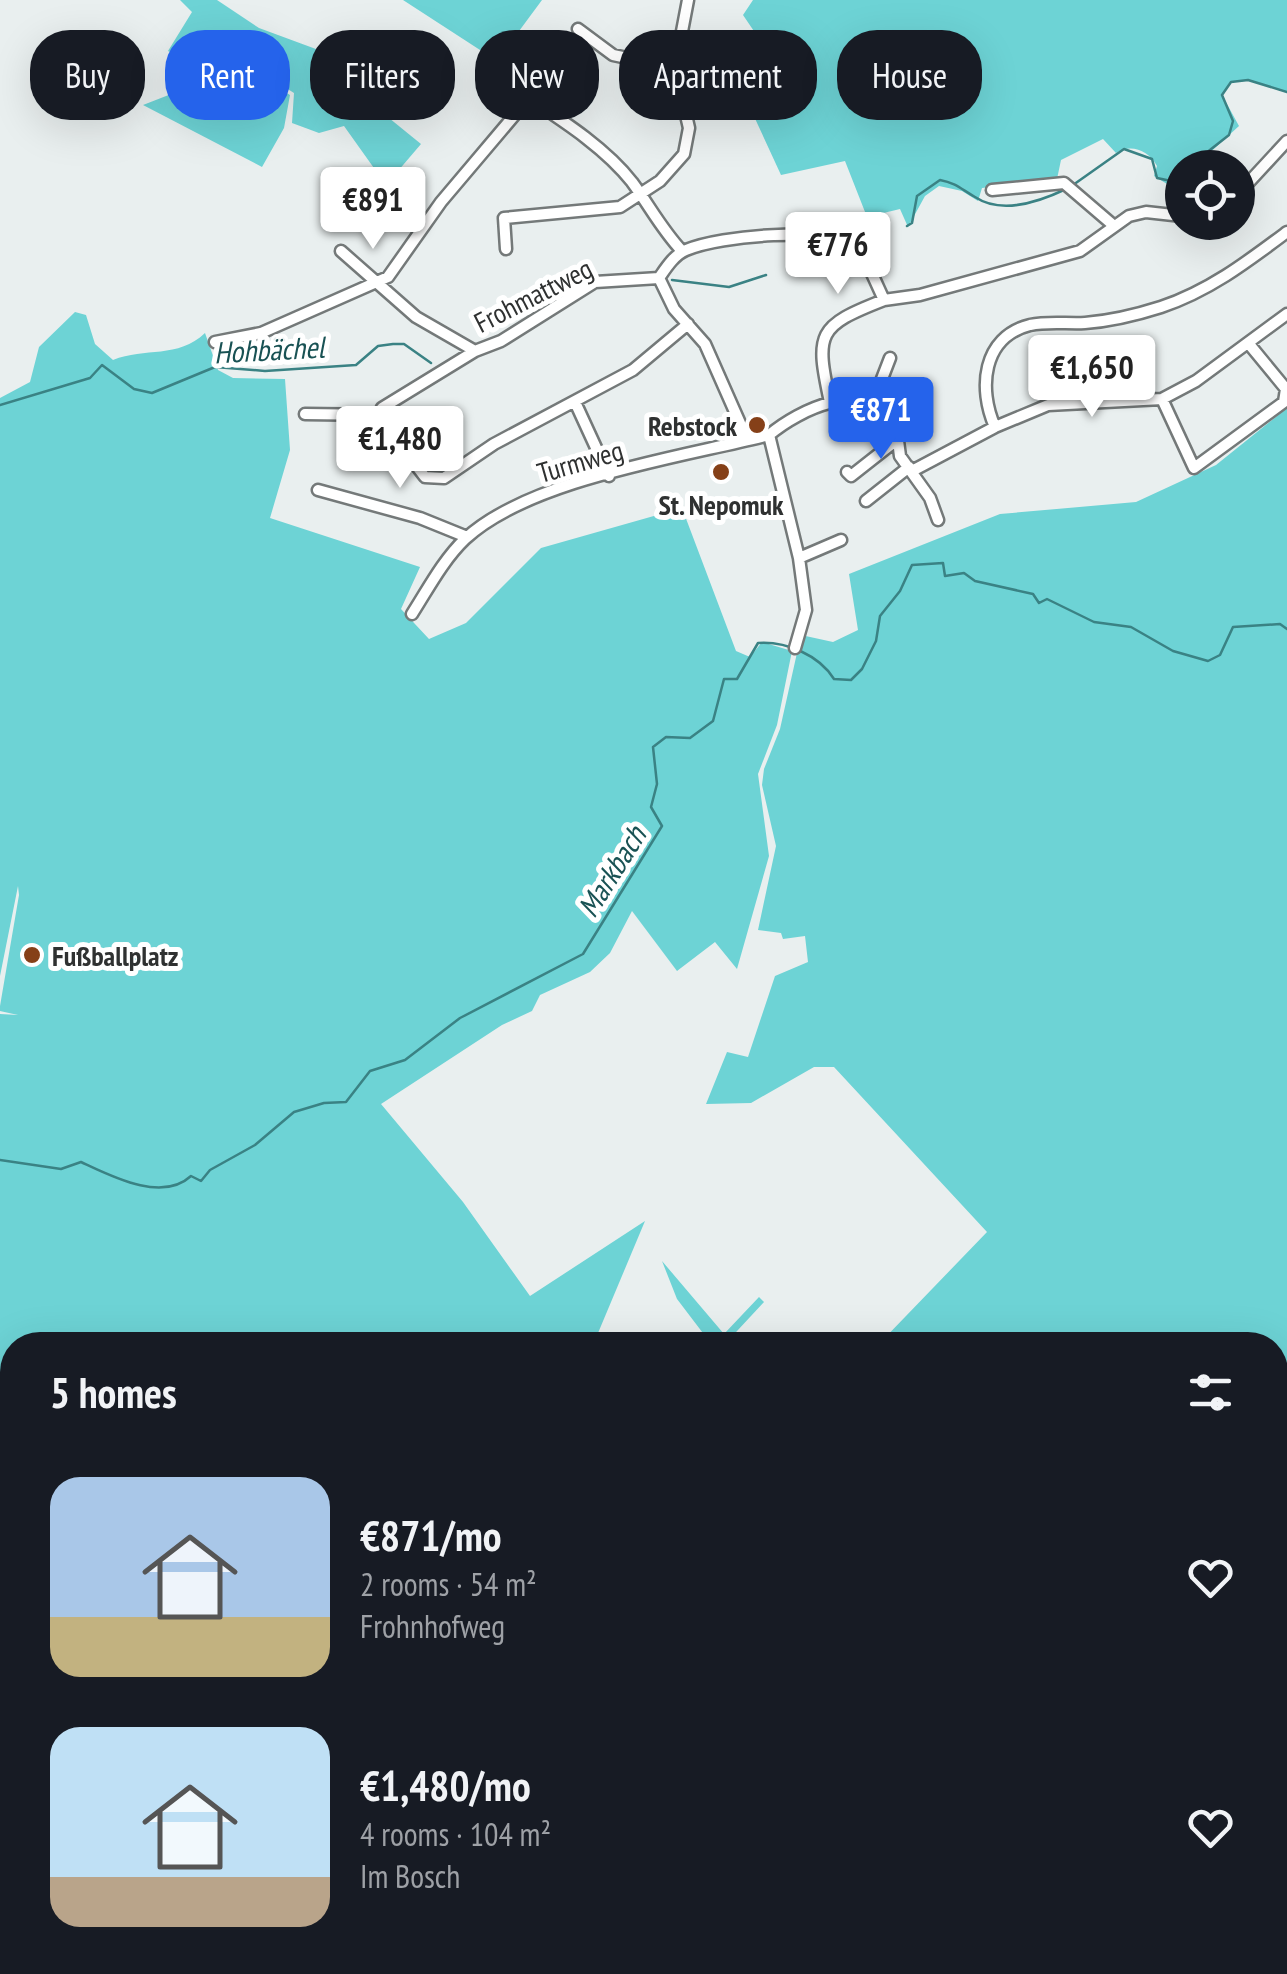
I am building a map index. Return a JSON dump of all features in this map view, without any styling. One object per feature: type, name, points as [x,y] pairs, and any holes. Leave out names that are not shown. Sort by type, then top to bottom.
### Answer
[{"type":"street","points":[[682,30],[688,0]]},
{"type":"street","points":[[578,29],[619,56]]},
{"type":"street","points":[[215,342],[260,333],[379,284],[510,120]]},
{"type":"street","points":[[558,120],[634,184],[639,198],[682,252]]},
{"type":"street","points":[[506,249],[504,218],[620,206],[639,198],[684,154],[686,120]]},
{"type":"street","points":[[1255,176],[1287,141]]},
{"type":"street","points":[[992,190],[1064,183],[1113,225]]},
{"type":"street","points":[[835,401],[819,352],[822,334],[841,318],[884,300],[920,296],[1080,251],[1113,225],[1146,212],[1165,214]]},
{"type":"street","points":[[995,427],[986,403],[984,377],[992,356],[1008,337],[1033,325],[1113,320],[1166,306],[1218,281],[1287,232]]},
{"type":"street","points":[[748,439],[705,344],[668,300],[659,278],[682,252],[760,236],[849,240],[866,255],[884,300]]},
{"type":"street","name":"Frohmattweg","points":[[341,252],[416,317],[475,350],[501,341],[594,282],[659,278]]},
{"type":"street","points":[[866,501],[911,469],[995,427],[1058,403],[1162,399],[1250,344],[1287,314]]},
{"type":"street","points":[[380,414],[425,477],[444,478],[494,444],[633,370],[688,324]]},
{"type":"street","points":[[1162,399],[1194,468],[1284,402],[1286,389],[1250,344]]},
{"type":"street","points":[[304,414],[380,414],[393,399],[475,350]]},
{"type":"street","points":[[796,648],[806,610],[769,435],[789,418],[880,384],[890,358]]},
{"type":"street","points":[[835,401],[884,407],[895,418],[900,456],[938,520]]},
{"type":"street","points":[[576,402],[608,476]]},
{"type":"street","name":"Turmweg","points":[[412,614],[448,557],[467,537],[539,494],[769,435]]},
{"type":"street","points":[[847,472],[851,476],[898,439]]},
{"type":"street","points":[[318,490],[420,518],[467,537]]},
{"type":"street","points":[[798,558],[841,540]]},
{"type":"shaded area","points":[[180,0],[217,0],[264,30],[181,30],[192,12]]},
{"type":"shaded area","points":[[403,0],[542,0],[520,30],[475,30],[475,47],[455,30]]},
{"type":"shaded area","points":[[753,0],[1287,0],[1287,92],[1247,80],[1231,82],[1222,95],[1239,126],[1213,150],[1165,150],[1165,183],[1154,176],[1157,166],[1144,153],[1128,149],[1116,153],[1103,139],[1061,160],[1057,179],[982,188],[978,201],[962,191],[939,186],[925,196],[908,227],[900,209],[867,217],[845,161],[781,175],[756,120],[817,120],[817,30],[753,30],[743,15]]},
{"type":"shaded area","points":[[290,39],[310,47],[310,120],[391,120],[421,144],[386,185],[344,126],[319,133],[292,123],[294,93],[290,90]]},
{"type":"shaded area","points":[[165,96],[165,116],[145,106]]},
{"type":"shaded area","points":[[172,120],[285,120],[262,167]]},
{"type":"shaded area","points":[[75,312],[86,315],[95,344],[113,360],[172,350],[205,333],[218,370],[233,378],[285,379],[290,450],[270,518],[420,567],[401,609],[429,639],[466,623],[541,548],[682,508],[736,651],[750,657],[762,642],[792,651],[777,725],[758,774],[769,856],[737,969],[715,942],[677,971],[632,911],[610,953],[590,972],[540,995],[532,1011],[502,1025],[381,1104],[463,1202],[530,1296],[645,1221],[598,1332],[0,1332],[0,1014],[18,1015],[0,1011],[0,1006],[19,895],[18,886],[0,976],[0,398],[30,382],[39,347]]},
{"type":"shaded area","points":[[1287,408],[1287,1332],[891,1332],[987,1232],[834,1067],[814,1067],[751,1103],[706,1104],[727,1052],[748,1057],[775,976],[808,962],[805,936],[783,939],[781,933],[758,930],[776,846],[762,785],[764,769],[780,729],[801,635],[833,642],[858,630],[849,574],[1000,514],[1136,502],[1216,465]]},
{"type":"shaded area","points":[[662,1261],[722,1332],[702,1332],[677,1299]]},
{"type":"shaded area","points":[[759,1297],[764,1302],[736,1332],[726,1332]]},
{"type":"waterway","name":"Hohbächel","points":[[1210,150],[1229,135],[1233,121],[1222,95],[1231,82],[1248,80],[1287,92]]},
{"type":"waterway","name":"Hohbächel","points":[[1073,185],[1124,149],[1152,159],[1157,178],[1165,180]]},
{"type":"waterway","name":"Hohbächel","points":[[907,226],[912,223],[917,196],[940,180],[986,202],[1009,206],[1066,189]]},
{"type":"waterway","name":"Hohbächel","points":[[832,232],[860,235]]},
{"type":"waterway","name":"Hohbächel","points":[[798,270],[816,252]]},
{"type":"waterway","name":"Hohbächel","points":[[672,280],[729,287],[766,275]]},
{"type":"waterway","name":"Hohbächel","points":[[0,405],[90,378],[102,365],[134,389],[152,393],[215,367],[265,371],[356,365],[378,346],[393,344],[404,344],[431,363]]},
{"type":"waterway","name":"Markbach","points":[[0,1160],[61,1169],[81,1162],[121,1180],[151,1187],[179,1184],[191,1176],[201,1181],[210,1170],[255,1145],[294,1112],[324,1103],[346,1102],[370,1071],[405,1060],[460,1018],[583,954],[662,826],[651,807],[657,784],[653,747],[666,737],[690,738],[713,721],[724,679],[737,679],[758,643],[780,644],[801,651],[820,663],[834,679],[851,680],[862,669],[876,641],[880,616],[900,591],[912,565],[943,563],[945,576],[964,573],[975,581],[1033,594],[1039,603],[1047,599],[1094,622],[1131,627],[1173,651],[1208,661],[1220,655],[1233,627],[1280,624],[1287,629]]},
{"type":"place","name":"Rebstock","points":[[757,425]]},
{"type":"place","name":"St. Nepomuk","points":[[721,472]]},
{"type":"place","name":"Fußballplatz","points":[[32,955]]}]
